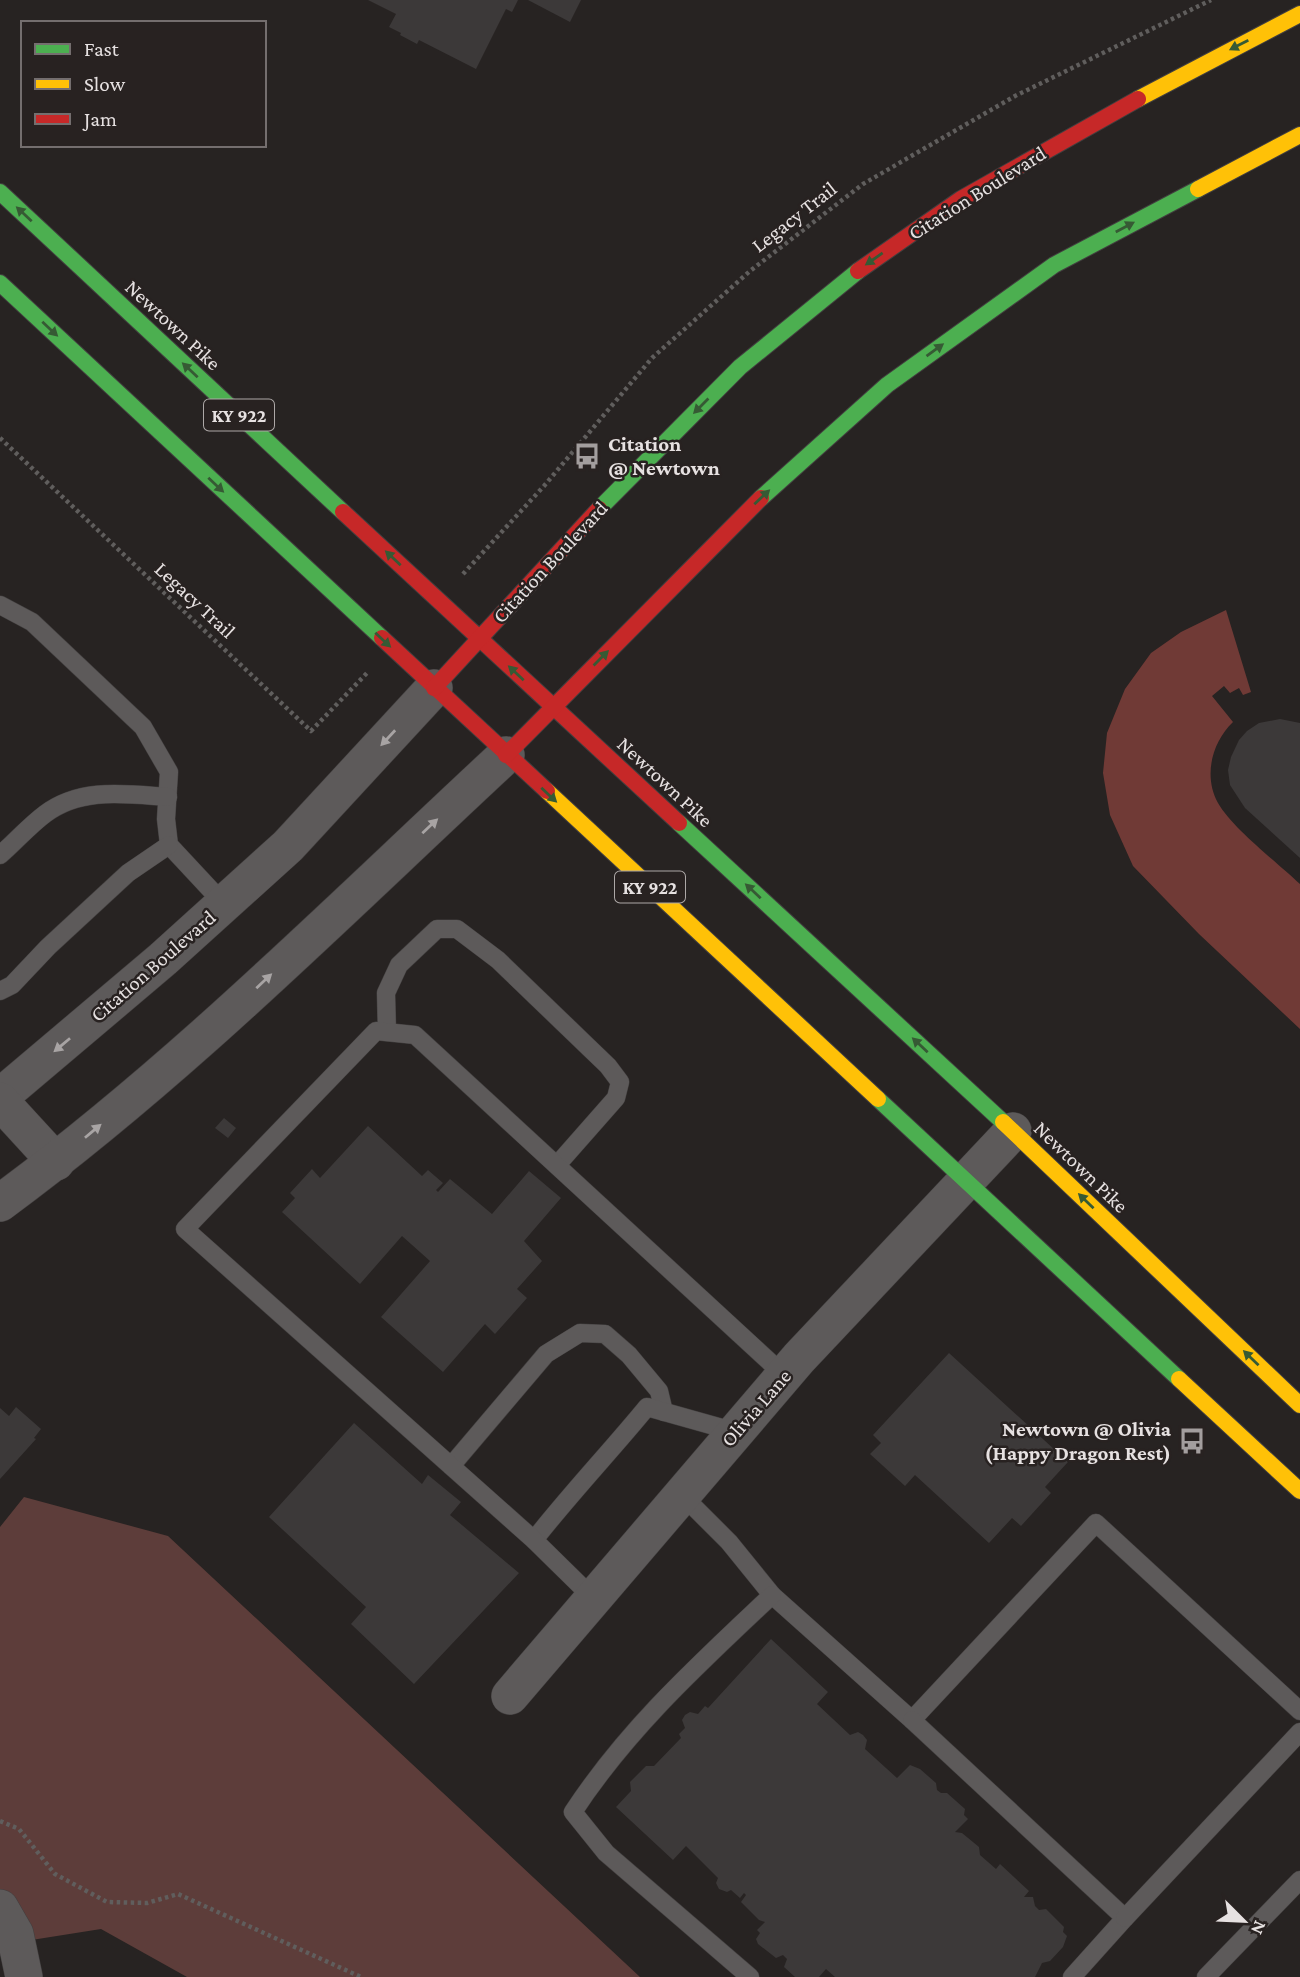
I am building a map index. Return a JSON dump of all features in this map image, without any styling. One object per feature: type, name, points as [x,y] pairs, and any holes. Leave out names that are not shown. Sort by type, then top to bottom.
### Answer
[{"type":"main road","name":"Citation Boulevard","points":[[434,688],[622,484],[740,366],[858,271],[973,192],[1101,119],[1300,14]]},
{"type":"main road","points":[[506,755],[759,499],[887,385],[1054,265],[1300,135]]},
{"type":"main road","name":"Newtown Pike","points":[[0,192],[478,638],[1013,1131],[1300,1405]]},
{"type":"main road","name":"KY 922","points":[[0,283],[1300,1491]]},
{"type":"street","name":"Citation Boulevard","points":[[0,1099],[163,959],[288,846],[434,688]]},
{"type":"street","points":[[0,1203],[56,1162],[196,1045],[506,755]]},
{"type":"street","points":[[0,1099],[56,1162]]},
{"type":"street","name":"Olivia Lane","points":[[510,1696],[784,1375],[1013,1131]]},
{"type":"street","points":[[0,1908],[15,1934],[24,1977]]},
{"type":"lane","points":[[0,605],[32,622],[143,727],[169,772],[166,819],[169,845],[224,904]]},
{"type":"lane","points":[[0,855],[46,813],[81,795],[114,793],[168,797]]},
{"type":"lane","points":[[0,991],[12,985],[48,947],[128,873],[169,845]]},
{"type":"lane","points":[[387,1032],[386,993],[399,965],[437,929],[457,929],[498,960],[608,1066],[620,1082],[616,1098],[556,1165]]},
{"type":"lane","points":[[593,1598],[534,1540],[185,1229],[376,1031],[415,1035],[784,1375]]},
{"type":"lane","points":[[451,1465],[546,1354],[580,1333],[605,1334],[629,1355],[659,1391],[664,1412]]},
{"type":"lane","points":[[534,1540],[576,1487],[647,1408],[736,1432]]},
{"type":"lane","points":[[682,1495],[729,1542],[772,1595],[912,1720],[1125,1918]]},
{"type":"lane","points":[[912,1720],[1096,1522],[1300,1711]]},
{"type":"lane","points":[[750,1977],[606,1853],[573,1812],[596,1778],[645,1718],[772,1595]]},
{"type":"lane","points":[[1072,1977],[1300,1732]]},
{"type":"lane","points":[[1206,1977],[1300,1880]]},
{"type":"path","name":"Legacy Trail","points":[[475,562],[544,486],[652,358],[750,271],[852,192],[1014,96],[1211,0]]},
{"type":"path","name":"Legacy Trail","points":[[0,438],[312,732],[366,674]]},
{"type":"path","points":[[0,1821],[19,1829],[55,1874],[107,1902],[147,1903],[178,1894],[361,1977]]},
{"type":"shaded area","points":[[1226,610],[1251,692],[1243,695],[1239,688],[1230,693],[1224,686],[1212,696],[1233,722],[1215,749],[1211,782],[1218,803],[1234,824],[1300,884],[1300,1029],[1199,934],[1133,866],[1110,815],[1103,773],[1107,733],[1125,689],[1151,653],[1181,632]]},
{"type":"shaded area","points":[[24,1497],[168,1536],[640,1977],[187,1977],[101,1929],[0,1945],[0,1527]]},
{"type":"building","points":[[368,0],[518,0],[512,12],[506,9],[476,69],[419,40],[417,44],[400,35],[401,33],[389,27],[396,14]]},
{"type":"building","points":[[528,0],[581,0],[570,22]]},
{"type":"building","points":[[1280,719],[1300,723],[1300,858],[1245,808],[1230,785],[1228,770],[1239,740],[1259,723]]},
{"type":"building","points":[[224,1118],[236,1128],[228,1138],[215,1128]]},
{"type":"building","points":[[368,1126],[422,1176],[428,1170],[443,1183],[436,1190],[438,1192],[450,1179],[492,1214],[529,1171],[561,1198],[524,1241],[542,1261],[517,1289],[527,1298],[495,1334],[485,1324],[443,1372],[381,1317],[430,1261],[402,1236],[360,1284],[282,1212],[295,1198],[290,1193],[312,1169],[320,1178]]},
{"type":"building","points":[[949,1353],[1068,1462],[1045,1487],[1051,1493],[1021,1526],[1012,1518],[989,1543],[915,1475],[905,1486],[870,1454],[881,1443],[873,1435]]},
{"type":"building","points":[[16,1407],[41,1429],[34,1438],[36,1439],[0,1479],[0,1408],[9,1416]]},
{"type":"building","points":[[354,1423],[422,1484],[428,1475],[461,1502],[450,1515],[519,1573],[414,1684],[351,1624],[366,1607],[269,1517]]},
{"type":"building","points":[[771,1639],[828,1692],[817,1704],[850,1735],[858,1732],[863,1735],[867,1740],[865,1749],[897,1778],[910,1765],[920,1769],[936,1783],[937,1790],[947,1793],[965,1809],[964,1815],[968,1819],[955,1832],[962,1833],[979,1847],[980,1855],[996,1869],[1000,1864],[1029,1891],[1024,1897],[1033,1897],[1039,1910],[1046,1909],[1064,1927],[1063,1932],[1067,1936],[1063,1947],[1050,1961],[1042,1963],[1035,1977],[835,1977],[826,1969],[819,1977],[795,1977],[784,1967],[787,1959],[783,1955],[776,1958],[758,1944],[756,1939],[760,1933],[757,1930],[765,1922],[759,1920],[741,1902],[746,1895],[744,1893],[740,1898],[731,1890],[727,1892],[719,1889],[716,1883],[718,1878],[686,1846],[673,1860],[616,1807],[631,1791],[630,1782],[646,1766],[654,1766],[681,1738],[679,1734],[685,1728],[682,1720],[685,1715],[690,1712],[698,1714],[705,1706],[708,1708]]},
{"type":"traffic: fast","points":[[761,498],[887,385],[1054,265],[1198,189]]},
{"type":"traffic: fast","points":[[0,192],[343,512]]},
{"type":"traffic: fast","points":[[599,509],[740,367],[858,271]]},
{"type":"traffic: fast","points":[[0,283],[382,638]]},
{"type":"traffic: fast","points":[[679,823],[1003,1122]]},
{"type":"traffic: fast","points":[[878,1099],[1179,1379]]},
{"type":"traffic: slow","points":[[1138,99],[1300,14]]},
{"type":"traffic: slow","points":[[1198,189],[1300,135]]},
{"type":"traffic: slow","points":[[547,791],[878,1099]]},
{"type":"traffic: slow","points":[[1003,1122],[1300,1405]]},
{"type":"traffic: slow","points":[[1179,1379],[1300,1491]]},
{"type":"traffic: jam","points":[[858,271],[961,199],[1138,99]]},
{"type":"traffic: jam","points":[[506,755],[761,498]]},
{"type":"traffic: jam","points":[[434,688],[599,509]]},
{"type":"traffic: jam","points":[[343,512],[679,823]]},
{"type":"traffic: jam","points":[[382,638],[547,791]]},
{"type":"place","name":"Citation @ Newtown","points":[[587,456]]},
{"type":"place","name":"Newtown @ Olivia (Happy Dragon Rest)","points":[[1192,1441]]}]
